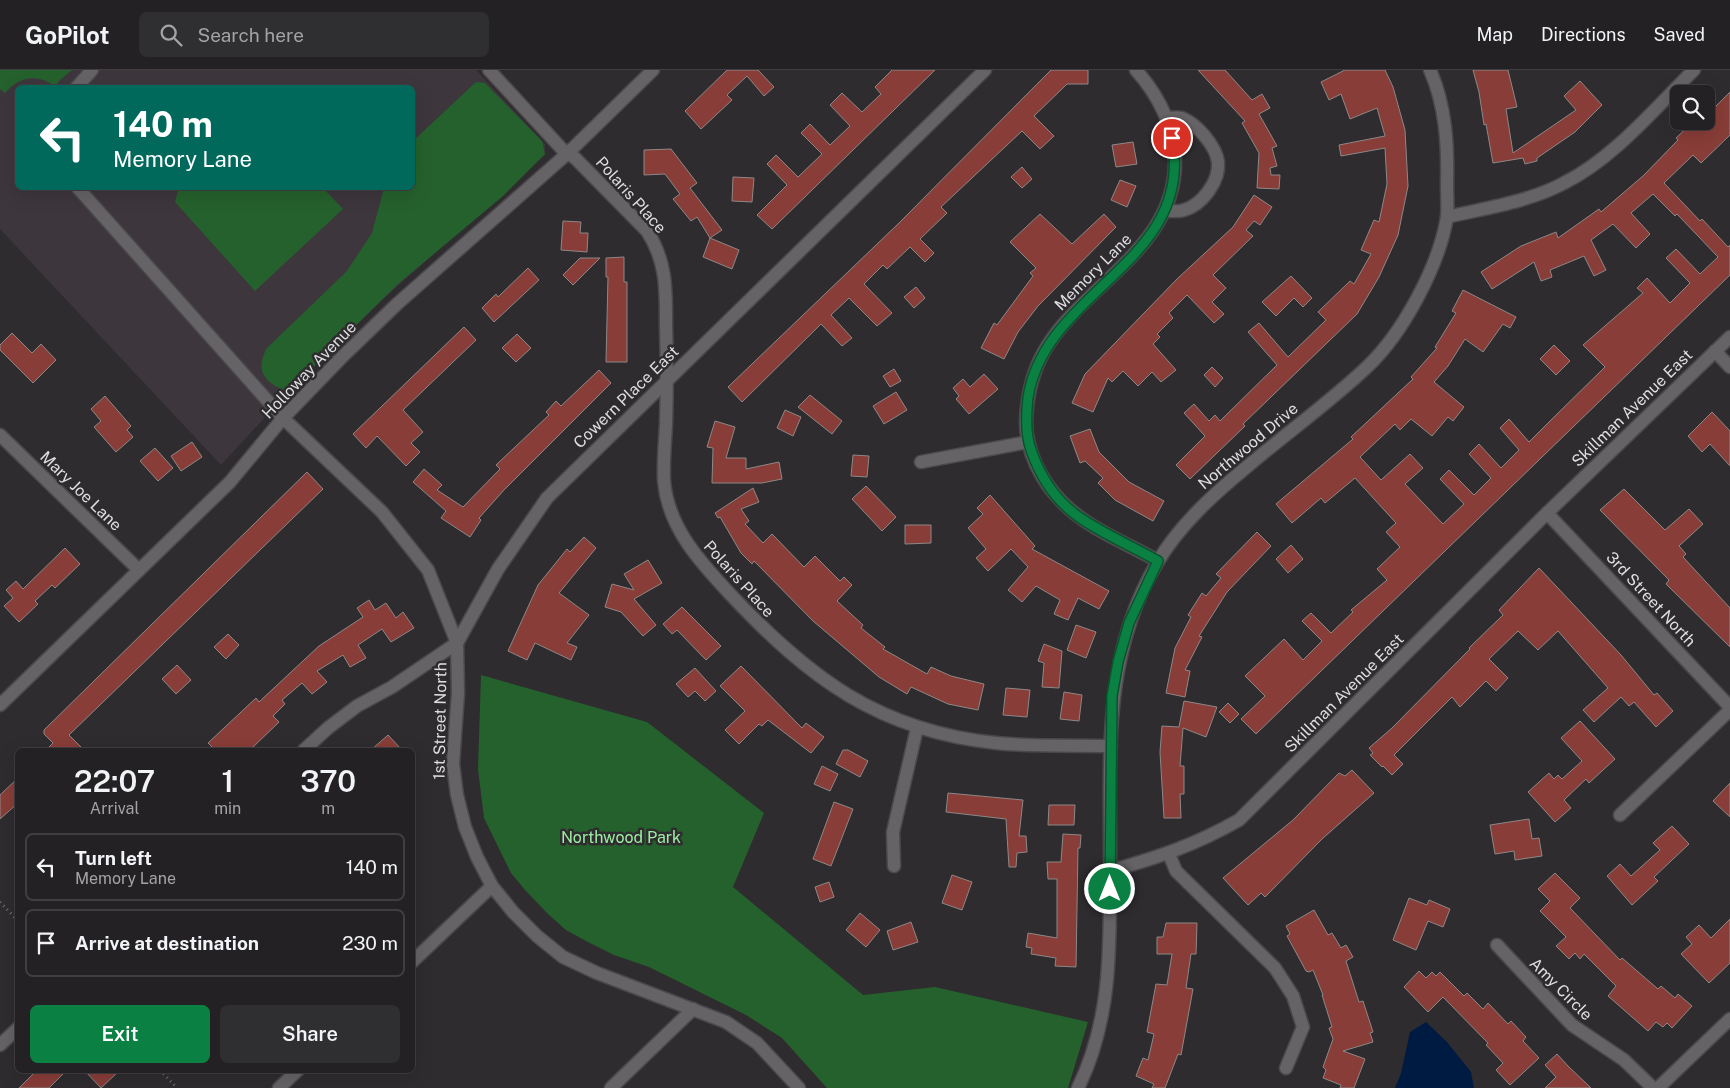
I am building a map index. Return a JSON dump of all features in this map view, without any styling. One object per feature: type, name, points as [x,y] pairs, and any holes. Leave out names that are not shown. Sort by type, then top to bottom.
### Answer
[{"type":"street","points":[[79,85],[92,70]]},
{"type":"street","name":"Polaris Place","points":[[489,70],[562,149],[647,231],[656,246],[666,281],[667,380],[664,481],[674,518],[688,545],[704,566],[769,636],[803,666],[866,706],[917,728],[956,737],[995,743],[1111,746]]},
{"type":"street","name":"Holloway Avenue","points":[[0,705],[230,482],[283,418],[397,304],[568,153],[654,70]]},
{"type":"street","name":"Cowern Place East","points":[[306,748],[328,728],[357,706],[392,687],[457,642],[498,569],[547,498],[985,70]]},
{"type":"street","name":"Memory Lane","points":[[1136,70],[1150,86],[1167,118],[1174,149],[1175,166],[1172,189],[1165,210],[1154,231],[1136,253],[1061,328],[1047,346],[1037,366],[1030,388],[1026,411],[1028,442],[1039,470],[1061,502],[1078,516],[1158,561]]},
{"type":"street","name":"Northwood Drive","points":[[1110,871],[1112,696],[1118,662],[1129,623],[1158,561],[1214,494],[1368,366],[1391,341],[1410,312],[1426,282],[1446,217],[1447,139],[1442,110],[1430,70]]},
{"type":"street","points":[[1446,217],[1537,194],[1572,179],[1610,151],[1694,70]]},
{"type":"street","points":[[1165,210],[1182,211],[1200,201],[1214,180],[1218,161],[1212,147],[1195,127],[1181,117],[1167,118]]},
{"type":"street","name":"1st Street North","points":[[80,190],[283,418],[382,512],[428,570],[457,642],[458,693],[453,764],[456,795],[465,827],[492,886],[512,912],[563,957],[597,973],[726,1022],[756,1043],[799,1088]]},
{"type":"street","name":"Skillman Avenue East","points":[[1110,871],[1169,854],[1209,837],[1239,820],[1547,513],[1730,337]]},
{"type":"street","points":[[1715,351],[1730,367]]},
{"type":"street","name":"Mary Joe Lane","points":[[0,435],[139,570]]},
{"type":"street","points":[[921,462],[1028,442]]},
{"type":"street","name":"3rd Street North","points":[[1547,513],[1730,709]]},
{"type":"street","points":[[1620,815],[1730,709]]},
{"type":"street","points":[[894,866],[893,832],[917,728]]},
{"type":"street","points":[[1169,854],[1176,871],[1275,968],[1293,996],[1302,1027],[1286,1068]]},
{"type":"street","points":[[1078,1088],[1094,1049],[1104,1011],[1109,975],[1110,871]]},
{"type":"street","points":[[415,959],[492,886]]},
{"type":"street","name":"Amy Circle","points":[[1496,945],[1572,1025],[1624,1060],[1653,1088]]},
{"type":"street","points":[[611,1088],[692,1009]]},
{"type":"street","points":[[1658,1088],[1730,1019]]},
{"type":"street","points":[[0,1045],[15,1031]]},
{"type":"street","points":[[279,1088],[295,1073]]},
{"type":"path","points":[[0,902],[15,918]]},
{"type":"path","points":[[163,1073],[177,1088]]},
{"type":"shaded area","points":[[0,70],[476,70],[545,144],[545,155],[382,300],[290,390],[221,465],[0,229]]},
{"type":"green space","points":[[0,70],[72,70],[57,85],[36,78],[29,78],[16,83],[5,93],[0,89]]},
{"type":"green space","points":[[476,82],[485,83],[542,141],[545,154],[503,196],[398,284],[288,392],[273,385],[262,370],[263,356],[267,348],[347,271],[372,233],[383,190],[415,190],[415,139]]},
{"type":"green space","points":[[178,190],[325,190],[343,209],[255,291],[175,202]]},
{"type":"green space","name":"Northwood Park","points":[[481,675],[647,722],[764,813],[733,887],[863,995],[935,987],[1088,1022],[1068,1088],[827,1088],[782,1038],[746,1015],[649,967],[614,955],[566,930],[548,914],[511,873],[484,818],[478,769]]},
{"type":"water","points":[[1426,1022],[1447,1042],[1471,1072],[1474,1088],[1395,1088],[1401,1073],[1410,1032]]},
{"type":"building","points":[[727,70],[758,70],[774,87],[764,96],[747,76],[727,95],[732,100],[701,129],[685,111]]},
{"type":"building","points":[[892,70],[935,70],[772,229],[757,215],[787,185],[767,164],[776,155],[798,177],[822,154],[801,133],[810,124],[830,145],[850,126],[830,105],[842,93],[862,112],[881,94],[875,87]]},
{"type":"building","points":[[1051,70],[1088,70],[1088,84],[1067,84],[1034,116],[1054,136],[1040,149],[1022,131],[941,207],[947,213],[920,239],[934,253],[925,262],[910,247],[887,269],[883,265],[864,284],[892,313],[877,326],[849,298],[831,315],[852,338],[842,346],[821,324],[742,402],[728,387],[899,223]]},
{"type":"building","points":[[1198,70],[1225,70],[1252,100],[1262,94],[1270,108],[1259,114],[1277,146],[1272,148],[1277,166],[1270,168],[1271,175],[1280,175],[1279,189],[1257,188],[1259,153],[1242,123],[1245,121]]},
{"type":"building","points":[[1345,70],[1385,70],[1393,87],[1405,130],[1408,186],[1398,235],[1379,277],[1357,314],[1243,424],[1245,426],[1190,479],[1176,465],[1205,436],[1184,413],[1194,404],[1209,421],[1215,415],[1220,421],[1277,365],[1248,332],[1259,323],[1288,357],[1326,320],[1318,312],[1350,281],[1354,284],[1371,254],[1361,250],[1374,220],[1379,222],[1387,184],[1385,148],[1341,156],[1339,145],[1385,136],[1377,108],[1350,119],[1341,94],[1329,100],[1321,82]]},
{"type":"building","points":[[1473,70],[1508,70],[1517,107],[1506,109],[1513,153],[1576,110],[1564,96],[1580,81],[1602,105],[1575,132],[1537,158],[1537,161],[1525,164],[1523,158],[1493,163]]},
{"type":"building","points":[[1730,92],[1730,135],[1701,163],[1693,155],[1664,183],[1700,221],[1702,219],[1728,247],[1730,245],[1730,275],[1256,734],[1241,719],[1265,696],[1245,676],[1284,639],[1303,660],[1322,641],[1302,621],[1311,613],[1331,633],[1353,612],[1351,610],[1387,580],[1377,569],[1400,547],[1386,532],[1396,523],[1355,478],[1325,503],[1321,498],[1292,523],[1276,504],[1353,439],[1351,437],[1413,379],[1411,377],[1437,348],[1435,347],[1456,313],[1452,311],[1463,290],[1516,317],[1510,328],[1503,324],[1483,352],[1465,339],[1448,366],[1434,382],[1464,407],[1453,421],[1448,417],[1432,436],[1411,419],[1400,430],[1395,424],[1360,457],[1381,480],[1410,454],[1423,468],[1405,484],[1443,524],[1464,504],[1440,479],[1449,470],[1474,495],[1491,478],[1469,454],[1479,444],[1501,468],[1519,450],[1500,428],[1509,419],[1529,442],[1605,367],[1583,345],[1643,293],[1637,288],[1647,278],[1670,303],[1690,283],[1666,258],[1676,249],[1700,274],[1718,257],[1677,214],[1675,216],[1653,194],[1631,213],[1650,234],[1636,248],[1613,224],[1591,240],[1606,270],[1594,276],[1584,256],[1550,270],[1552,277],[1541,281],[1534,262],[1492,289],[1481,272],[1521,246],[1556,232],[1558,238],[1599,209],[1601,212],[1643,176],[1678,140],[1676,138],[1684,130],[1715,130],[1715,107]]},
{"type":"building","points":[[1133,142],[1137,164],[1116,167],[1112,145]]},
{"type":"building","points":[[671,149],[697,183],[690,188],[722,230],[710,238],[697,217],[691,221],[673,199],[680,194],[665,174],[644,175],[644,150]]},
{"type":"building","points":[[1022,167],[1032,179],[1022,188],[1011,177]]},
{"type":"building","points":[[733,177],[754,178],[752,202],[732,201]]},
{"type":"building","points":[[1120,180],[1136,186],[1127,207],[1111,200]]},
{"type":"building","points":[[1254,195],[1272,207],[1260,225],[1254,221],[1246,230],[1253,236],[1213,275],[1226,288],[1212,302],[1224,314],[1214,323],[1187,295],[1169,313],[1173,318],[1157,334],[1160,337],[1153,344],[1176,370],[1161,382],[1152,372],[1138,386],[1123,371],[1112,382],[1108,378],[1093,412],[1072,403],[1085,374],[1177,279],[1233,227]]},
{"type":"building","points":[[1040,214],[1072,244],[1104,214],[1116,227],[1038,306],[1018,332],[1004,359],[981,348],[994,323],[997,325],[1033,276],[1030,273],[1036,268],[1010,242]]},
{"type":"building","points":[[563,221],[581,222],[580,233],[588,233],[587,252],[561,250]]},
{"type":"building","points":[[710,238],[739,250],[732,269],[703,257]]},
{"type":"building","points":[[624,257],[624,282],[627,282],[627,362],[606,362],[608,277],[606,277],[606,258]]},
{"type":"building","points":[[580,258],[600,258],[573,285],[563,275]]},
{"type":"building","points":[[528,268],[539,280],[494,322],[482,308],[496,294],[498,297]]},
{"type":"building","points":[[1291,276],[1312,298],[1303,307],[1294,298],[1276,316],[1262,302]]},
{"type":"building","points":[[916,287],[925,298],[914,308],[904,297]]},
{"type":"building","points":[[464,327],[476,340],[403,410],[423,432],[411,443],[420,452],[406,466],[377,436],[366,448],[353,434]]},
{"type":"building","points":[[12,333],[32,353],[41,344],[56,360],[33,383],[0,350],[0,345]]},
{"type":"building","points":[[517,334],[531,348],[516,362],[502,348]]},
{"type":"building","points":[[1554,345],[1570,361],[1556,375],[1540,359]]},
{"type":"building","points":[[1212,367],[1223,378],[1215,387],[1204,375]]},
{"type":"building","points":[[894,369],[901,381],[890,387],[883,376]]},
{"type":"building","points":[[599,370],[611,383],[504,490],[479,518],[481,520],[470,537],[441,518],[446,511],[413,482],[424,469],[442,485],[437,490],[463,507],[500,469],[496,465],[549,415],[546,412],[556,401],[561,406]]},
{"type":"building","points":[[984,374],[998,389],[969,414],[956,399],[959,396],[953,388],[963,379],[970,387]]},
{"type":"building","points":[[896,392],[907,410],[884,424],[873,406]]},
{"type":"building","points":[[810,395],[842,421],[832,434],[798,407]]},
{"type":"building","points":[[105,396],[131,426],[127,430],[133,437],[116,452],[94,427],[101,421],[91,409]]},
{"type":"building","points":[[785,410],[801,417],[793,436],[777,428]]},
{"type":"building","points":[[1712,412],[1730,431],[1730,466],[1710,444],[1702,452],[1688,436]]},
{"type":"building","points":[[715,421],[735,427],[726,458],[746,458],[746,469],[779,462],[782,479],[762,483],[712,483],[713,448],[707,447]]},
{"type":"building","points":[[1090,429],[1099,452],[1129,482],[1164,501],[1153,521],[1115,500],[1098,483],[1103,478],[1085,461],[1080,463],[1070,436]]},
{"type":"building","points":[[192,442],[202,457],[181,471],[171,456]]},
{"type":"building","points":[[155,448],[173,468],[158,481],[140,461]]},
{"type":"building","points":[[853,455],[869,456],[867,477],[851,476]]},
{"type":"building","points":[[307,472],[323,489],[69,735],[82,748],[48,748],[53,743],[44,734],[44,730]]},
{"type":"building","points":[[866,486],[896,517],[882,531],[852,499]]},
{"type":"building","points":[[753,488],[759,502],[741,509],[749,521],[745,524],[763,543],[772,534],[804,567],[815,556],[840,581],[844,577],[852,585],[837,601],[863,625],[861,628],[885,647],[883,649],[927,674],[931,667],[951,676],[984,684],[978,710],[948,704],[911,687],[907,694],[879,677],[813,621],[754,561],[752,564],[741,553],[720,517],[718,518],[715,513]]},
{"type":"building","points":[[1624,489],[1665,530],[1689,509],[1703,524],[1679,546],[1686,554],[1683,557],[1730,608],[1730,647],[1666,584],[1669,580],[1600,510]]},
{"type":"building","points":[[990,495],[1035,546],[1032,549],[1109,591],[1099,609],[1078,598],[1068,620],[1054,614],[1060,600],[1036,586],[1022,602],[1008,590],[1028,567],[1011,549],[988,571],[976,558],[986,549],[968,528],[983,514],[977,508]]},
{"type":"building","points":[[905,525],[931,525],[931,543],[905,544]]},
{"type":"building","points":[[1257,532],[1271,546],[1227,592],[1199,636],[1202,637],[1185,670],[1190,671],[1185,697],[1166,693],[1175,648],[1191,617],[1188,615],[1202,593],[1206,596],[1221,578],[1216,574]]},
{"type":"building","points":[[584,537],[596,548],[559,593],[589,615],[567,643],[577,647],[571,660],[535,643],[527,660],[508,651],[538,585],[567,549],[570,552]]},
{"type":"building","points":[[1291,545],[1303,559],[1288,573],[1276,559]]},
{"type":"building","points":[[65,548],[80,564],[55,588],[52,585],[35,601],[38,604],[19,622],[4,606],[13,598],[6,590],[16,581],[23,589]]},
{"type":"building","points":[[648,560],[662,583],[634,599],[656,625],[643,636],[621,612],[605,607],[612,584],[634,590],[624,574]]},
{"type":"building","points":[[1539,568],[1621,655],[1654,695],[1657,693],[1673,711],[1656,727],[1634,702],[1629,706],[1621,697],[1594,722],[1583,710],[1608,688],[1558,631],[1538,650],[1518,631],[1489,659],[1508,678],[1496,691],[1486,681],[1460,707],[1452,697],[1394,755],[1403,764],[1392,775],[1370,755],[1373,753],[1369,748],[1392,728],[1503,615],[1499,610]]},
{"type":"building","points":[[369,600],[375,610],[386,603],[396,618],[403,612],[414,628],[391,642],[382,629],[358,645],[366,658],[350,667],[343,655],[317,671],[327,682],[312,694],[302,683],[282,700],[285,704],[273,716],[279,722],[252,748],[213,748],[208,743],[256,698],[259,702],[319,646],[363,617],[357,608]]},
{"type":"building","points":[[682,607],[721,646],[706,660],[677,630],[672,634],[663,624]]},
{"type":"building","points":[[1076,625],[1096,632],[1086,658],[1067,650]]},
{"type":"building","points":[[228,634],[239,645],[226,659],[214,647]]},
{"type":"building","points":[[1044,644],[1062,651],[1059,688],[1042,687],[1044,663],[1038,661]]},
{"type":"building","points":[[177,665],[191,680],[176,694],[162,679]]},
{"type":"building","points":[[741,666],[802,728],[806,723],[824,737],[811,753],[768,720],[762,726],[759,724],[739,744],[725,730],[745,711],[720,686]]},
{"type":"building","points":[[695,668],[716,691],[705,701],[695,691],[688,697],[676,684]]},
{"type":"building","points":[[1006,688],[1030,690],[1027,717],[1003,715]]},
{"type":"building","points":[[1064,692],[1082,695],[1079,721],[1060,719]]},
{"type":"building","points":[[1184,701],[1217,707],[1206,737],[1183,728],[1180,766],[1184,766],[1184,794],[1180,794],[1181,818],[1164,818],[1160,752],[1162,726],[1179,727]]},
{"type":"building","points":[[1228,703],[1239,714],[1230,723],[1219,712]]},
{"type":"building","points":[[1580,721],[1615,759],[1589,783],[1586,779],[1564,800],[1571,808],[1555,822],[1528,792],[1549,773],[1554,779],[1558,775],[1562,779],[1582,761],[1561,738]]},
{"type":"building","points":[[388,735],[400,748],[373,748]]},
{"type":"building","points":[[843,750],[848,750],[868,761],[860,777],[836,764]]},
{"type":"building","points":[[822,766],[838,774],[830,791],[814,784]]},
{"type":"building","points":[[1352,770],[1374,793],[1322,839],[1265,897],[1261,893],[1248,905],[1223,878],[1293,820],[1339,773],[1345,776]]},
{"type":"building","points":[[15,781],[15,806],[0,819],[0,795]]},
{"type":"building","points":[[1730,783],[1730,817],[1713,801]]},
{"type":"building","points":[[948,793],[1023,800],[1019,836],[1026,836],[1027,852],[1017,853],[1016,867],[1009,867],[1006,819],[946,812]]},
{"type":"building","points":[[834,802],[853,809],[831,866],[813,859]]},
{"type":"building","points":[[1049,805],[1075,805],[1074,825],[1048,825]]},
{"type":"building","points":[[1529,819],[1532,839],[1539,838],[1542,856],[1515,860],[1514,851],[1495,854],[1490,825]]},
{"type":"building","points":[[1672,826],[1689,844],[1654,877],[1658,881],[1632,905],[1607,876],[1620,864],[1631,876],[1660,850],[1653,843]]},
{"type":"building","points":[[1063,834],[1081,835],[1080,848],[1078,848],[1076,967],[1055,966],[1056,958],[1031,954],[1032,948],[1026,947],[1028,933],[1057,938],[1057,879],[1048,879],[1047,862],[1061,862]]},
{"type":"building","points":[[1555,873],[1580,898],[1570,908],[1620,960],[1622,958],[1658,989],[1661,986],[1675,998],[1678,994],[1692,1006],[1672,1028],[1667,1023],[1663,1027],[1656,1022],[1648,1031],[1608,996],[1616,986],[1584,954],[1580,959],[1575,953],[1569,959],[1556,946],[1566,937],[1540,911],[1550,901],[1538,889]]},
{"type":"building","points":[[952,875],[972,882],[962,910],[942,903]]},
{"type":"building","points":[[829,882],[834,897],[820,902],[815,887]]},
{"type":"building","points":[[1409,898],[1427,905],[1429,900],[1450,909],[1443,927],[1428,921],[1416,950],[1393,940]]},
{"type":"building","points":[[1314,910],[1328,935],[1332,933],[1341,948],[1346,945],[1353,957],[1346,961],[1359,1002],[1363,1001],[1373,1032],[1370,1033],[1373,1042],[1343,1051],[1365,1059],[1354,1088],[1340,1088],[1341,1085],[1323,1078],[1326,1070],[1323,1067],[1333,1039],[1329,1028],[1332,1027],[1323,995],[1313,970],[1306,971],[1287,936],[1290,934],[1286,926]]},
{"type":"building","points":[[860,913],[880,930],[866,947],[846,930]]},
{"type":"building","points":[[1730,919],[1730,963],[1709,983],[1681,954],[1692,944],[1686,937],[1699,925],[1711,938]]},
{"type":"building","points":[[911,922],[918,942],[893,950],[887,931]]},
{"type":"building","points":[[1166,923],[1197,923],[1196,954],[1191,954],[1186,988],[1193,989],[1181,1055],[1178,1054],[1165,1088],[1152,1088],[1154,1084],[1136,1076],[1143,1058],[1148,1060],[1154,1034],[1147,1032],[1156,984],[1167,985],[1172,954],[1157,954],[1157,937],[1163,937]]},
{"type":"building","points":[[1419,971],[1426,978],[1432,972],[1436,976],[1440,972],[1464,996],[1467,993],[1483,1009],[1488,1003],[1508,1024],[1511,1021],[1526,1037],[1523,1041],[1539,1058],[1510,1085],[1496,1070],[1503,1063],[1486,1045],[1488,1043],[1443,997],[1428,1012],[1404,987]]},
{"type":"building","points":[[1557,1054],[1591,1088],[1545,1088],[1556,1077],[1545,1065]]},
{"type":"building","points":[[34,1073],[64,1073],[49,1088],[19,1088]]},
{"type":"building","points":[[87,1073],[117,1073],[101,1088]]},
{"type":"route","points":[[1110,889],[1110,730],[1112,696],[1118,662],[1129,623],[1142,591],[1158,561],[1078,516],[1061,502],[1047,484],[1036,464],[1028,442],[1026,411],[1033,377],[1047,346],[1061,328],[1136,253],[1154,231],[1165,210],[1172,189],[1175,166],[1172,138]]}]
